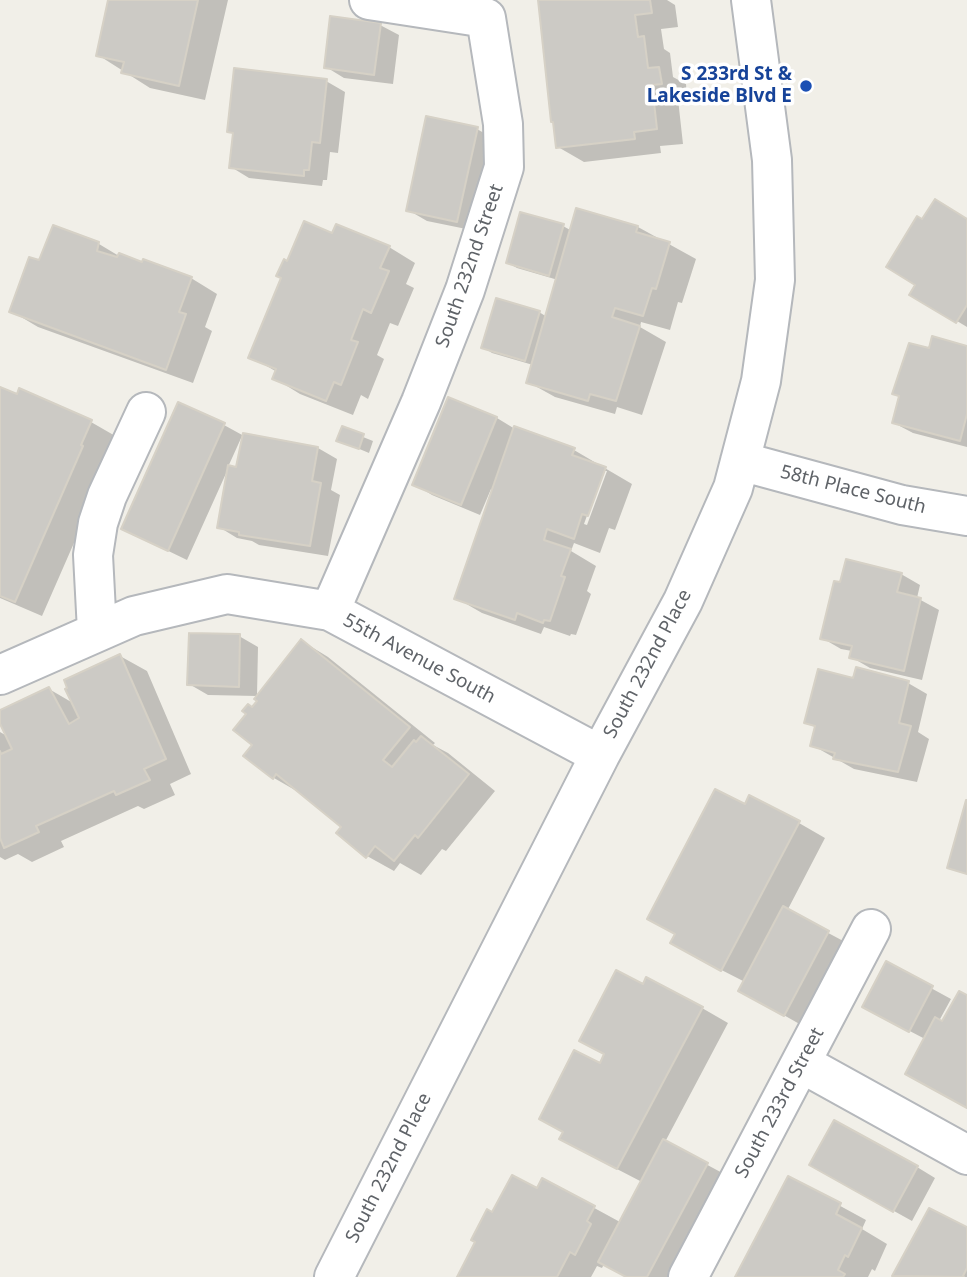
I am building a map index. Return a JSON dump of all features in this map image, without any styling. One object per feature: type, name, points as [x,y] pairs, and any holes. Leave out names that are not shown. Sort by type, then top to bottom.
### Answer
[{"type":"street","name":"South 232nd Street","points":[[330,611],[421,402],[460,302],[504,167],[503,124],[486,18],[369,0]]},
{"type":"street","name":"South 232nd Place","points":[[334,1277],[600,755],[683,601],[733,488],[761,381],[775,280],[772,160],[751,0]]},
{"type":"street","points":[[0,675],[97,631],[93,555],[98,523],[146,411]]},
{"type":"street","name":"58th Place South","points":[[740,461],[902,505],[967,516]]},
{"type":"street","name":"55th Avenue South","points":[[97,631],[134,616],[227,594],[330,611],[600,755]]},
{"type":"street","name":"South 233rd Street","points":[[688,1277],[872,929]]},
{"type":"street","points":[[801,1063],[967,1155]]},
{"type":"building","points":[[108,0],[198,0],[179,86],[121,73],[124,62],[96,56]]},
{"type":"building","points":[[538,0],[650,0],[652,13],[635,15],[638,37],[644,36],[648,68],[659,67],[662,84],[652,85],[657,129],[634,132],[635,139],[556,148]]},
{"type":"building","points":[[330,16],[381,23],[374,75],[324,68]]},
{"type":"building","points":[[234,68],[327,79],[320,143],[312,142],[309,170],[304,170],[304,176],[229,168],[233,133],[227,132]]},
{"type":"building","points":[[426,116],[478,127],[457,222],[406,211]]},
{"type":"building","points":[[935,199],[967,219],[967,305],[956,323],[909,295],[915,285],[886,267],[917,216],[922,219]]},
{"type":"building","points":[[576,208],[638,226],[636,232],[670,242],[656,289],[652,288],[643,316],[615,308],[612,317],[640,326],[616,401],[590,394],[588,401],[526,383]]},
{"type":"building","points":[[520,212],[564,224],[549,276],[506,263]]},
{"type":"building","points":[[304,221],[332,233],[336,224],[390,246],[380,268],[389,271],[371,313],[363,309],[351,340],[358,342],[341,385],[334,382],[326,401],[272,379],[276,369],[248,358],[281,278],[276,276],[284,259],[287,261]]},
{"type":"building","points":[[53,225],[99,242],[97,251],[117,257],[119,253],[142,262],[143,259],[192,277],[179,312],[186,314],[166,370],[9,312],[29,257],[39,260]]},
{"type":"building","points":[[496,298],[540,311],[525,361],[481,348]]},
{"type":"building","points":[[932,336],[967,346],[967,414],[960,441],[892,423],[899,396],[892,394],[909,343],[929,348]]},
{"type":"building","points":[[0,387],[17,394],[19,388],[92,420],[15,602],[0,596]]},
{"type":"building","points":[[448,397],[497,417],[461,505],[412,485]]},
{"type":"building","points":[[178,402],[225,423],[168,551],[121,529]]},
{"type":"building","points":[[342,426],[364,434],[359,449],[336,441]]},
{"type":"building","points":[[514,426],[575,448],[572,455],[606,467],[588,516],[582,514],[574,539],[547,529],[544,540],[571,549],[550,621],[544,620],[543,623],[517,613],[515,620],[454,599]]},
{"type":"building","points":[[243,433],[318,447],[312,481],[321,483],[310,546],[239,535],[239,532],[217,528],[228,465],[236,467]]},
{"type":"building","points":[[846,559],[902,573],[897,592],[921,598],[904,671],[849,658],[852,646],[820,639],[834,581],[840,582]]},
{"type":"building","points":[[189,633],[240,634],[239,687],[187,685]]},
{"type":"building","points":[[301,639],[410,727],[383,760],[392,767],[414,740],[416,742],[421,736],[469,774],[418,838],[415,835],[394,861],[375,846],[366,858],[336,833],[341,827],[276,774],[273,779],[243,756],[252,745],[233,730],[246,714],[242,711],[248,704],[252,707],[257,701],[254,699]]},
{"type":"building","points":[[120,654],[166,759],[144,769],[150,780],[116,795],[114,791],[36,826],[39,832],[4,848],[0,838],[0,751],[1,754],[12,749],[0,724],[0,710],[49,687],[69,724],[79,718],[65,689],[64,680]]},
{"type":"building","points":[[856,667],[909,681],[899,723],[911,726],[898,772],[833,759],[835,753],[810,746],[815,726],[804,723],[818,669],[853,678]]},
{"type":"building","points":[[715,789],[745,804],[749,795],[800,821],[721,971],[670,943],[675,934],[647,919]]},
{"type":"building","points":[[967,800],[967,874],[947,868]]},
{"type":"building","points":[[783,906],[829,931],[784,1016],[738,991]]},
{"type":"building","points":[[886,961],[933,986],[909,1032],[862,1007]]},
{"type":"building","points":[[616,970],[643,984],[646,977],[703,1007],[617,1169],[559,1139],[563,1132],[539,1119],[574,1050],[600,1063],[604,1054],[579,1041]]},
{"type":"building","points":[[959,991],[967,995],[967,1108],[905,1074],[935,1017],[942,1021]]},
{"type":"building","points":[[834,1120],[918,1166],[893,1212],[809,1165]]},
{"type":"building","points":[[663,1139],[708,1163],[647,1277],[626,1277],[598,1262]]},
{"type":"building","points":[[512,1175],[537,1188],[542,1178],[595,1206],[587,1221],[591,1224],[575,1255],[570,1252],[557,1277],[457,1277],[475,1242],[471,1240],[487,1209],[492,1212]]},
{"type":"building","points":[[788,1176],[841,1203],[836,1214],[862,1228],[848,1257],[845,1255],[838,1270],[845,1274],[843,1277],[735,1277]]},
{"type":"building","points":[[929,1208],[967,1227],[967,1268],[964,1277],[892,1276]]},
{"type":"place","name":"S 233rd St & Lakeside Blvd E","points":[[806,86]]}]
